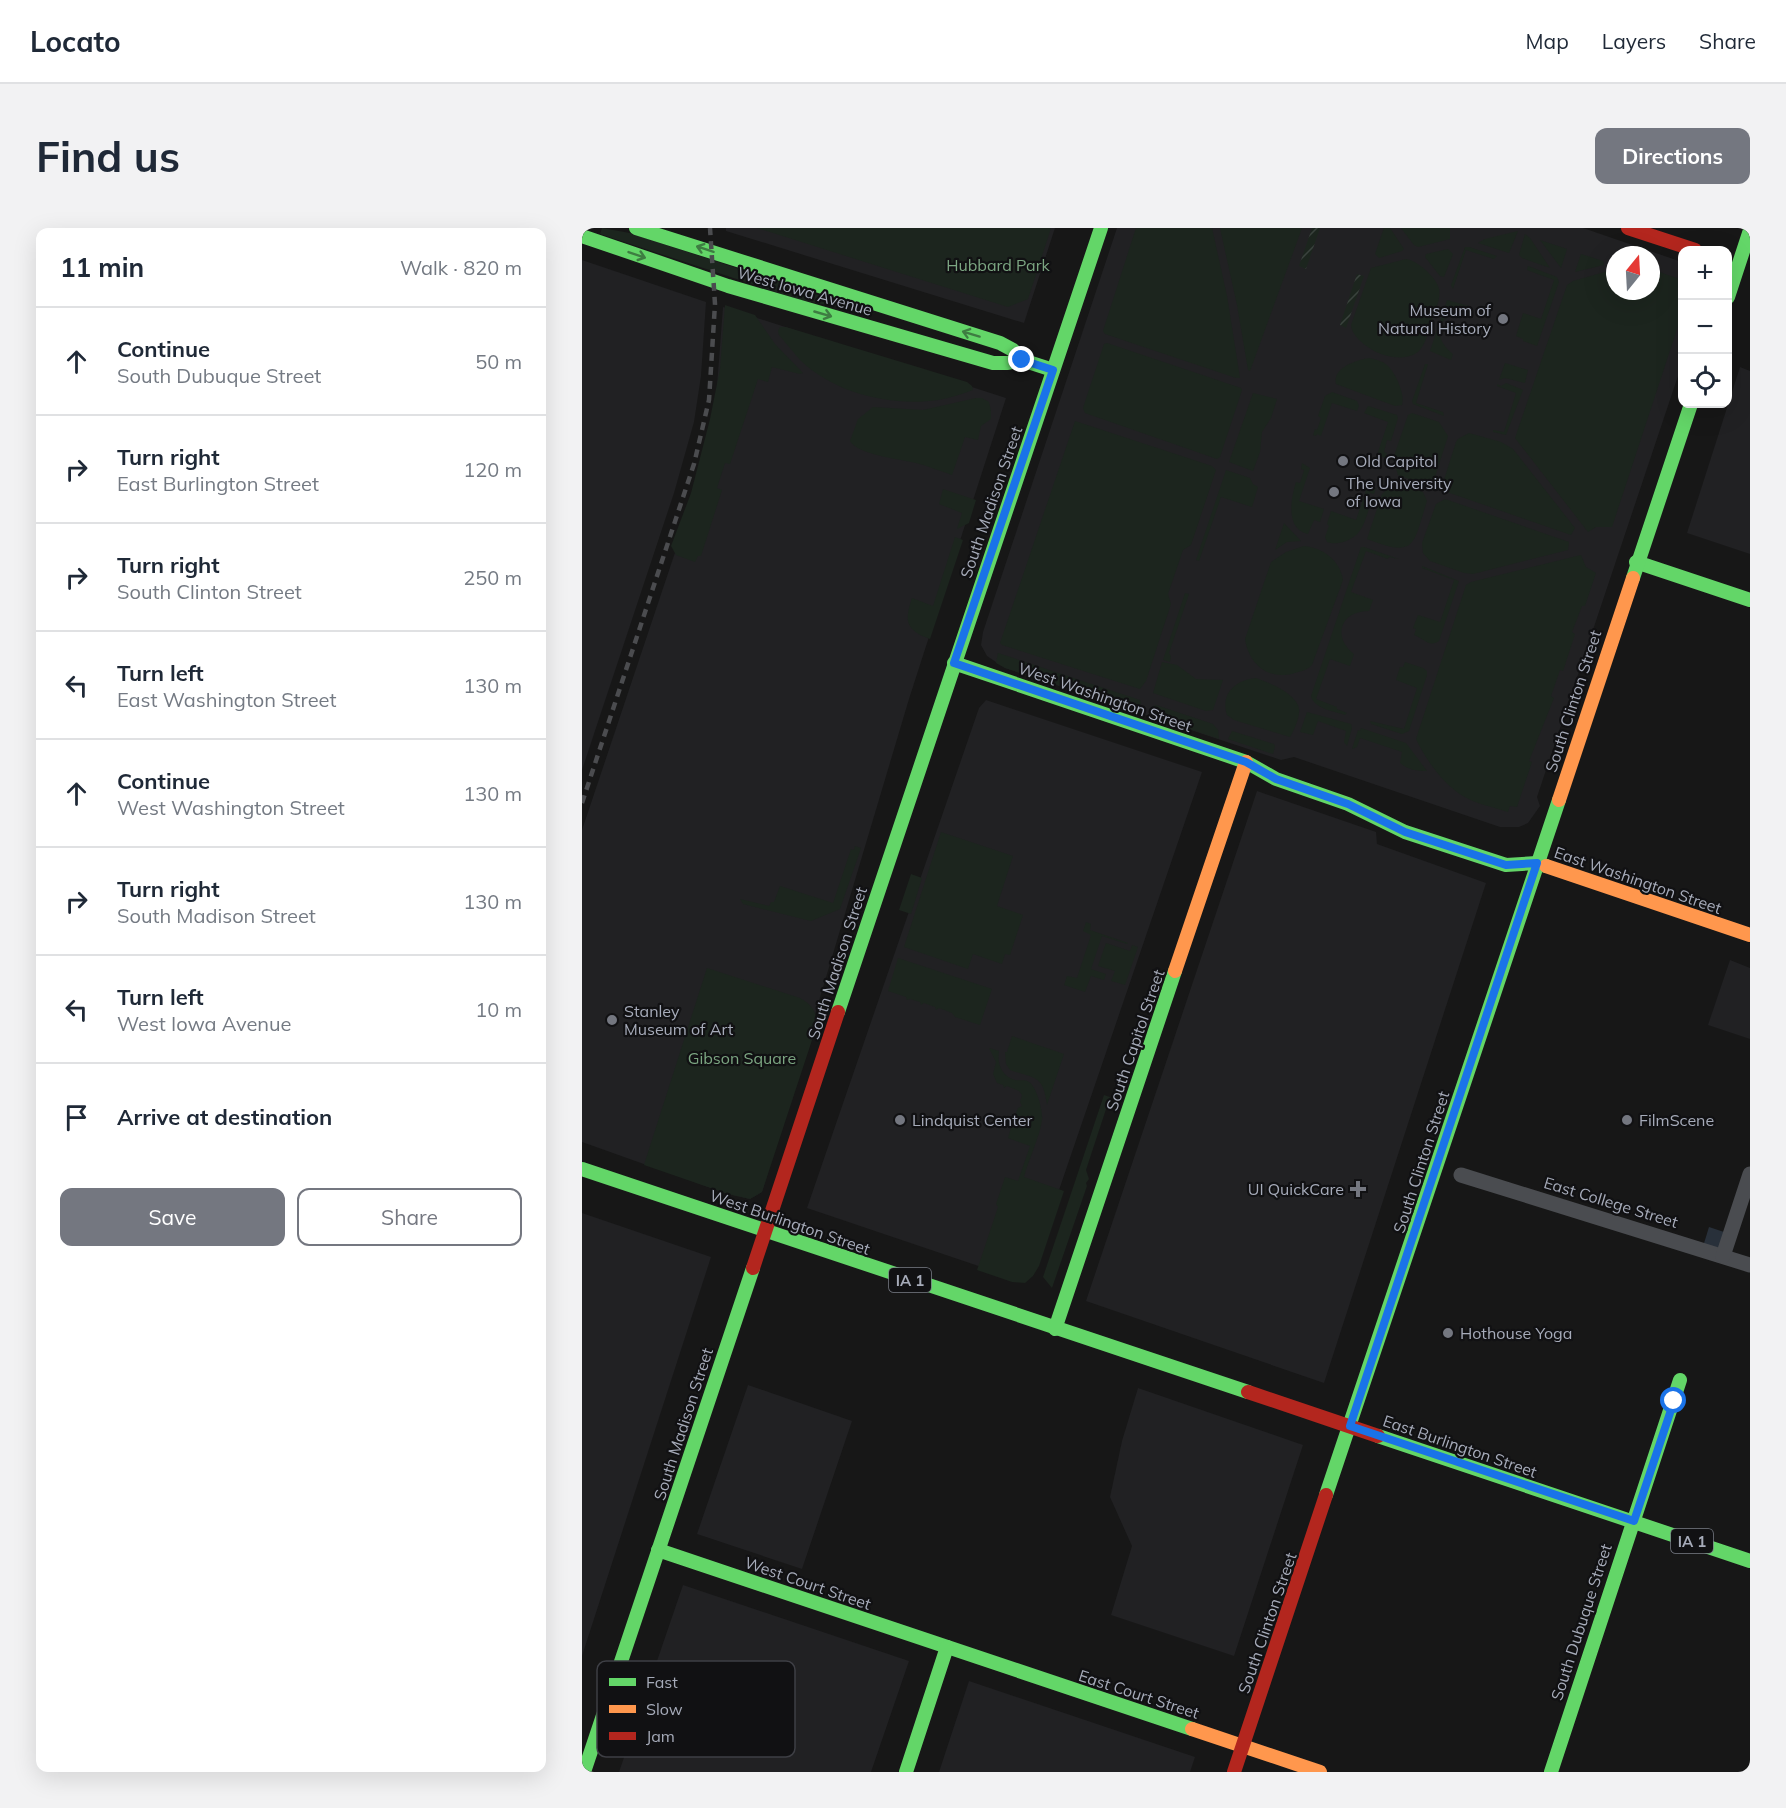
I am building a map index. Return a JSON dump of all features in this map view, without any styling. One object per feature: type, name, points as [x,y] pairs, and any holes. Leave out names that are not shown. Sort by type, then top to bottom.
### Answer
[{"type":"street","name":"West Iowa Avenue","points":[[636,228],[1000,343],[1013,350],[1022,360]]},
{"type":"street","name":"South Madison Street","points":[[621,1661],[1101,228]]},
{"type":"street","points":[[1628,228],[1683,246]]},
{"type":"street","points":[[1732,284],[1750,230]]},
{"type":"street","name":"West Iowa Avenue","points":[[582,236],[728,286],[993,363],[1022,360],[1053,370]]},
{"type":"street","name":"South Clinton Street","points":[[1234,1772],[1636,562],[1690,408]]},
{"type":"street","points":[[1636,562],[1750,600]]},
{"type":"street","name":"West Washington Street","points":[[954,663],[1246,762]]},
{"type":"street","name":"East Washington Street","points":[[1246,762],[1276,779],[1348,804],[1405,832],[1506,865],[1537,863],[1750,935]]},
{"type":"street","name":"South Capitol Street","points":[[1056,1329],[1246,762]]},
{"type":"street","name":"West Burlington Street","points":[[582,1170],[1056,1329]]},
{"type":"street","points":[[1723,1256],[1750,1174]]},
{"type":"street","name":"East College Street","points":[[1461,1175],[1750,1265]]},
{"type":"street","name":"East Burlington Street","points":[[1056,1329],[1750,1561]]},
{"type":"street","name":"South Dubuque Street","points":[[1551,1772],[1680,1380]]},
{"type":"street","name":"West Court Street","points":[[658,1550],[947,1647]]},
{"type":"street","points":[[906,1772],[947,1647]]},
{"type":"street","name":"East Court Street","points":[[947,1647],[1320,1772]]},
{"type":"street","name":"South Madison Street","points":[[584,1772],[597,1733]]},
{"type":"shaded area","name":"Hubbard Park","points":[[726,228],[1055,228],[1024,323],[726,231]]},
{"type":"shaded area","name":"The University of Iowa","points":[[1117,228],[1583,228],[1635,246],[1606,246],[1606,300],[1660,300],[1660,254],[1678,261],[1678,376],[1537,797],[1540,806],[1528,823],[1519,827],[1500,827],[1294,757],[1281,760],[1005,668],[987,656],[981,645],[983,632]]},
{"type":"shaded area","points":[[582,260],[706,302],[701,376],[694,422],[674,493],[582,770]]},
{"type":"shaded area","points":[[723,307],[1006,398],[909,699],[762,1192],[750,1199],[728,1194],[582,1142],[582,830],[703,469],[715,412]]},
{"type":"shaded area","points":[[1740,367],[1750,371],[1750,554],[1687,533],[1727,408],[1732,408],[1732,392]]},
{"type":"shaded area","points":[[986,700],[1202,772],[1032,1269],[1011,1277],[807,1208],[979,708]]},
{"type":"shaded area","points":[[1257,791],[1376,832],[1377,844],[1486,883],[1324,1383],[1086,1301]]},
{"type":"shaded area","points":[[1730,960],[1750,968],[1750,1039],[1708,1025]]},
{"type":"shaded area","points":[[582,1213],[711,1257],[582,1656]]},
{"type":"shaded area","points":[[1709,1227],[1736,1236],[1728,1262],[1701,1253]]},
{"type":"shaded area","points":[[748,1385],[852,1421],[802,1569],[697,1534]]},
{"type":"shaded area","points":[[1138,1388],[1303,1445],[1234,1656],[1111,1615],[1132,1546],[1110,1497],[1122,1441]]},
{"type":"shaded area","points":[[683,1585],[909,1661],[871,1772],[619,1772],[624,1757],[795,1757],[795,1661],[657,1661]]},
{"type":"shaded area","points":[[969,1681],[1195,1757],[1190,1772],[939,1772]]},
{"type":"green space","points":[[602,228],[630,233],[876,314],[800,300],[600,234]]},
{"type":"green space","name":"Hubbard Park","points":[[757,228],[1051,228],[1028,299],[1008,307]]},
{"type":"green space","points":[[1136,228],[1212,228],[1227,296],[1240,378],[1105,334],[1103,331]]},
{"type":"green space","points":[[1220,228],[1302,228],[1250,371],[1248,370]]},
{"type":"green space","points":[[1312,228],[1320,228],[1306,269],[1299,266]]},
{"type":"green space","points":[[1384,228],[1390,228],[1404,249],[1379,258],[1375,254]]},
{"type":"green space","points":[[1401,228],[1450,228],[1450,239],[1418,247]]},
{"type":"green space","points":[[1518,231],[1509,253],[1478,243],[1485,239]]},
{"type":"green space","points":[[1525,234],[1530,238],[1550,268],[1519,255]]},
{"type":"green space","points":[[1540,240],[1567,249],[1561,268]]},
{"type":"green space","points":[[1465,247],[1497,256],[1494,259],[1466,250],[1453,289],[1451,285]]},
{"type":"green space","points":[[1448,249],[1453,254],[1444,277],[1440,276],[1425,257],[1426,254]]},
{"type":"green space","points":[[1581,254],[1603,261],[1604,265],[1575,272]]},
{"type":"green space","points":[[1406,259],[1421,266],[1431,275],[1439,289],[1439,299],[1426,340],[1418,352],[1405,357],[1390,357],[1365,345],[1356,336],[1351,325],[1371,268]]},
{"type":"green space","points":[[1528,266],[1557,277],[1559,282],[1537,346],[1516,336],[1523,313],[1541,319],[1554,280],[1527,270]]},
{"type":"green space","points":[[1606,272],[1606,300],[1660,300],[1660,272],[1678,279],[1678,326],[1612,527],[1596,527],[1588,532],[1515,438],[1567,285],[1573,281]]},
{"type":"green space","points":[[1357,274],[1364,276],[1346,328],[1340,325]]},
{"type":"green space","points":[[1447,300],[1469,306],[1467,312],[1449,316],[1440,326],[1441,340],[1453,354],[1451,360],[1430,351]]},
{"type":"green space","points":[[725,305],[755,315],[775,344],[803,373],[772,367],[768,382],[758,379],[730,464],[725,463],[717,488],[722,490],[701,556],[698,556],[695,562],[676,555],[671,546],[691,493],[710,419],[720,369]]},
{"type":"green space","points":[[780,327],[967,382],[973,390],[956,396],[920,402],[864,395],[829,381],[800,360],[779,335]]},
{"type":"green space","points":[[1107,343],[1241,388],[1220,457],[1217,459],[1085,413],[1083,408],[1104,344]]},
{"type":"green space","points":[[1369,358],[1383,362],[1390,369],[1401,390],[1402,405],[1395,406],[1336,384],[1336,378],[1341,369]]},
{"type":"green space","points":[[1505,363],[1528,370],[1525,383],[1505,378],[1499,380]]},
{"type":"green space","points":[[1425,364],[1428,364],[1416,403],[1443,412],[1444,416],[1413,404],[1412,401]]},
{"type":"green space","points":[[1506,383],[1523,390],[1506,435],[1493,432],[1493,430],[1504,432],[1516,393],[1497,386],[1497,384],[1501,386]]},
{"type":"green space","points":[[1332,392],[1357,401],[1359,406],[1357,411],[1332,403],[1321,436],[1313,435],[1321,418],[1318,416],[1325,396]]},
{"type":"green space","points":[[1253,393],[1277,399],[1271,418],[1262,432],[1260,452],[1253,471],[1229,462]]},
{"type":"green space","points":[[976,398],[989,402],[991,419],[981,426],[978,440],[965,437],[952,475],[916,463],[861,450],[850,441],[858,419],[873,407],[923,410]]},
{"type":"green space","points":[[1368,406],[1397,415],[1398,418],[1391,441],[1387,440],[1385,458],[1377,455],[1388,422],[1364,413]]},
{"type":"green space","points":[[1412,413],[1439,422],[1448,436],[1434,480],[1425,485],[1398,475],[1393,459],[1408,415]]},
{"type":"green space","points":[[1075,421],[1212,466],[1216,470],[1191,545],[1183,550],[1168,594],[1171,604],[1146,681],[1140,689],[1000,643]]},
{"type":"green space","points":[[1469,433],[1501,442],[1513,449],[1575,528],[1571,535],[1447,492],[1443,483],[1456,442]]},
{"type":"green space","points":[[1302,463],[1310,468],[1299,501],[1324,509],[1320,522],[1314,520],[1308,534],[1296,526],[1292,512],[1296,482],[1300,483],[1304,470],[1301,469]]},
{"type":"green space","points":[[1226,470],[1250,478],[1258,487],[1252,507],[1221,497],[1199,561],[1196,560]]},
{"type":"green space","points":[[1395,482],[1423,492],[1427,501],[1415,537],[1410,544],[1396,548],[1367,539],[1382,494]]},
{"type":"green space","points":[[1369,486],[1376,488],[1374,494],[1370,493],[1366,504],[1370,506],[1364,524],[1358,533],[1341,543],[1327,542],[1325,537],[1331,511],[1356,520]]},
{"type":"green space","points":[[943,489],[976,500],[969,523],[957,529],[962,513],[939,504]]},
{"type":"green space","points":[[1445,499],[1569,542],[1568,550],[1473,574],[1430,561],[1423,553],[1422,543],[1436,504]]},
{"type":"green space","points":[[1284,523],[1301,541],[1287,542],[1275,550]]},
{"type":"green space","points":[[955,537],[963,540],[930,639],[916,632],[909,624],[909,606],[912,598],[933,606]]},
{"type":"green space","points":[[1304,546],[1318,549],[1330,556],[1343,580],[1312,665],[1295,673],[1277,675],[1262,669],[1256,663],[1247,648],[1245,639],[1271,562],[1286,552]]},
{"type":"green space","points":[[1361,547],[1399,559],[1389,557],[1388,559],[1366,551],[1351,592],[1373,600],[1369,611],[1351,615],[1342,626],[1343,640],[1354,654],[1350,666],[1330,659],[1316,699],[1337,707],[1347,713],[1345,715],[1320,707],[1311,696]]},
{"type":"green space","points":[[1581,555],[1586,567],[1596,573],[1585,606],[1582,606],[1572,632],[1575,634],[1563,671],[1560,670],[1551,696],[1554,698],[1529,761],[1532,762],[1517,807],[1510,806],[1508,812],[1468,799],[1442,778],[1416,739],[1466,585]]},
{"type":"green space","points":[[1422,566],[1459,581],[1439,641],[1435,643],[1426,642],[1414,635],[1416,629],[1413,628],[1418,615],[1440,622],[1454,580],[1422,568]]},
{"type":"green space","points":[[1185,593],[1189,594],[1169,653],[1170,662],[1163,660]]},
{"type":"green space","points":[[998,653],[1140,700],[1141,703],[1137,709],[1133,710],[1005,668],[996,663]]},
{"type":"green space","points":[[1162,662],[1177,665],[1196,679],[1223,680],[1213,710],[1206,711],[1153,693]]},
{"type":"green space","points":[[1405,662],[1423,668],[1427,671],[1427,675],[1409,731],[1402,734],[1371,724],[1370,721],[1404,729],[1417,688],[1396,680],[1400,667],[1403,667]]},
{"type":"green space","points":[[1256,678],[1281,689],[1297,704],[1299,716],[1290,737],[1234,720],[1227,715],[1226,700],[1231,689],[1242,682]]},
{"type":"green space","points":[[1156,705],[1213,724],[1218,730],[1219,739],[1156,718],[1151,713],[1153,706]]},
{"type":"green space","points":[[1307,712],[1351,724],[1347,746],[1344,742],[1346,731],[1318,721],[1313,735],[1300,732]]},
{"type":"green space","points":[[1361,728],[1406,743],[1427,771],[1413,770],[1400,763],[1402,752],[1360,738],[1357,747],[1352,749],[1358,730],[1360,731]]},
{"type":"green space","points":[[1232,731],[1274,744],[1273,754],[1228,739]]},
{"type":"green space","points":[[941,832],[1013,856],[997,906],[1023,915],[1010,955],[1005,954],[1002,964],[973,954],[968,969],[904,947]]},
{"type":"green space","points":[[855,846],[861,848],[840,909],[811,921],[743,904],[740,899],[769,906],[771,902],[774,902],[780,886],[833,903],[851,849],[854,850]]},
{"type":"green space","points":[[911,874],[922,878],[911,914],[899,910]]},
{"type":"green space","points":[[1086,922],[1091,924],[1090,930],[1128,943],[1102,936],[1091,969],[1106,974],[1104,980],[1091,976],[1085,992],[1064,985],[1067,976],[1077,978],[1091,935],[1083,931]]},
{"type":"green space","points":[[1106,943],[1130,951],[1132,945],[1138,947],[1125,985],[1111,981],[1115,971],[1098,966]]},
{"type":"green space","points":[[898,958],[992,989],[980,1025],[955,1017],[952,1013],[939,1008],[936,1010],[935,1007],[924,1003],[921,1005],[920,1002],[907,1000],[906,997],[888,991]]},
{"type":"green space","name":"Gibson Square","points":[[707,968],[800,998],[812,1008],[816,1015],[815,1031],[762,1192],[750,1199],[728,1194],[644,1165]]},
{"type":"green space","points":[[1012,1036],[1064,1054],[1047,1105],[1043,1088],[1036,1079],[1010,1070],[1006,1064],[1005,1052],[1007,1052]]},
{"type":"green space","points":[[989,1048],[999,1051],[999,1064],[1003,1072],[1015,1080],[1029,1082],[1035,1089],[1039,1100],[1041,1126],[1024,1177],[1064,1191],[1039,1266],[1025,1283],[1012,1282],[977,1270],[998,1207],[996,1204],[1005,1177],[1018,1181],[1030,1146],[1008,1138],[1012,1124],[1016,1122],[1014,1118],[1018,1108],[1022,1106],[1020,1102],[1022,1095],[1019,1091],[1007,1086],[1004,1088],[1003,1085],[997,1083],[993,1074],[996,1062]]},
{"type":"green space","points":[[1104,1095],[1110,1097],[1086,1170],[1089,1179],[1052,1288],[1043,1277]]},
{"type":"railway","points":[[582,803],[694,464],[709,400],[715,304],[710,228]]},
{"type":"traffic: fast","points":[[636,228],[1000,343],[1013,350],[1022,360],[1053,370]]},
{"type":"traffic: fast","points":[[838,1012],[1101,228]]},
{"type":"traffic: fast","points":[[1732,285],[1750,230]]},
{"type":"traffic: fast","points":[[582,236],[728,286],[993,363],[1022,360]]},
{"type":"traffic: fast","points":[[1633,578],[1690,408]]},
{"type":"traffic: fast","points":[[1636,562],[1750,600]]},
{"type":"traffic: fast","points":[[954,663],[1246,762],[1276,779],[1348,804],[1405,832],[1506,865],[1537,863],[1546,866]]},
{"type":"traffic: fast","points":[[1326,1495],[1559,800]]},
{"type":"traffic: fast","points":[[1055,1329],[1175,971]]},
{"type":"traffic: fast","points":[[582,1169],[1248,1392]]},
{"type":"traffic: fast","points":[[621,1661],[753,1268]]},
{"type":"traffic: fast","points":[[1551,1772],[1680,1380]]},
{"type":"traffic: fast","points":[[1378,1436],[1750,1561]]},
{"type":"traffic: fast","points":[[658,1550],[1192,1729]]},
{"type":"traffic: fast","points":[[906,1772],[947,1647]]},
{"type":"traffic: fast","points":[[584,1772],[597,1733]]},
{"type":"traffic: slow","points":[[1559,800],[1633,578]]},
{"type":"traffic: slow","points":[[1175,971],[1246,762]]},
{"type":"traffic: slow","points":[[1546,866],[1750,935]]},
{"type":"traffic: slow","points":[[1192,1729],[1320,1772]]},
{"type":"traffic: jam","points":[[1628,228],[1683,246]]},
{"type":"traffic: jam","points":[[753,1268],[838,1012]]},
{"type":"traffic: jam","points":[[1248,1392],[1378,1436]]},
{"type":"traffic: jam","points":[[1234,1772],[1326,1495]]},
{"type":"place","name":"Museum of Natural History","points":[[1503,319]]},
{"type":"place","name":"Old Capitol","points":[[1343,461]]},
{"type":"place","name":"The University of Iowa","points":[[1334,492]]},
{"type":"place","name":"Stanley Museum of Art","points":[[612,1020]]},
{"type":"place","name":"Lindquist Center","points":[[900,1120]]},
{"type":"place","name":"FilmScene","points":[[1627,1120]]},
{"type":"place","name":"UI QuickCare","points":[[1358,1189]]},
{"type":"place","name":"Hothouse Yoga","points":[[1448,1333]]},
{"type":"route","points":[[1022,360],[1053,370],[954,663],[1246,762],[1276,779],[1348,804],[1405,832],[1506,865],[1537,863],[1350,1426],[1634,1521],[1674,1401]]}]
